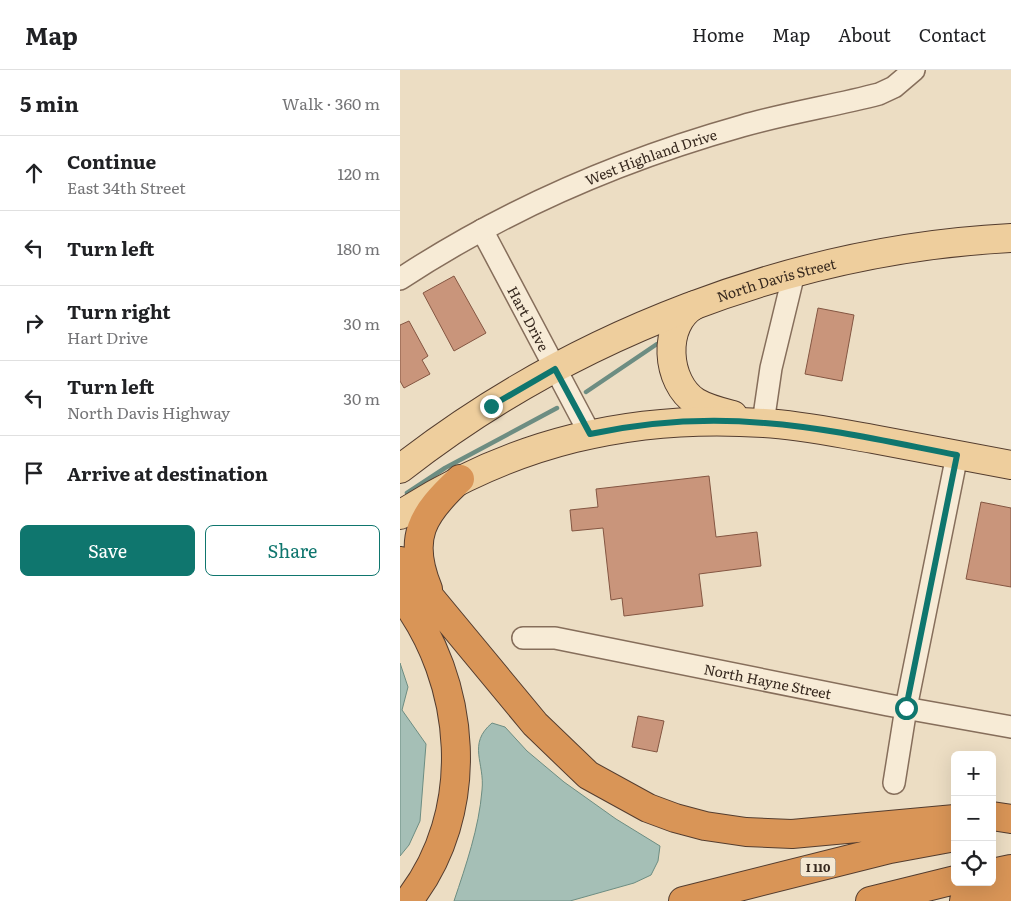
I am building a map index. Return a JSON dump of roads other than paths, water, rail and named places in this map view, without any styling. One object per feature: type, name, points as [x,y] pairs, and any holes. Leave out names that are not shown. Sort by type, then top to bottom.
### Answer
[{"type":"highway","points":[[432,599],[421,571],[418,553],[421,533],[426,516],[437,500],[460,479]]},
{"type":"highway","points":[[400,560],[536,724],[560,749],[588,775],[648,808],[705,826],[746,832],[792,834],[951,819]]},
{"type":"highway","points":[[400,594],[429,642],[447,689],[456,740],[454,801],[440,846],[420,886],[408,901]]},
{"type":"highway","points":[[400,609],[429,642]]},
{"type":"highway","points":[[996,817],[1011,819]]},
{"type":"highway","points":[[996,829],[1011,827]]},
{"type":"highway","name":"I 110","points":[[683,901],[890,849],[951,837]]},
{"type":"highway","points":[[996,871],[1011,869]]},
{"type":"highway","points":[[870,901],[951,881]]},
{"type":"highway","points":[[964,901],[1011,889]]},
{"type":"main road","name":"North Davis Street","points":[[400,469],[470,420],[555,369],[618,338],[697,305],[794,273],[856,257],[924,246],[1011,238]]},
{"type":"main road","points":[[697,305],[686,313],[673,339],[671,353],[678,380],[696,402],[713,410],[763,423]]},
{"type":"main road","points":[[400,515],[460,479],[507,458],[590,434],[682,422],[763,423],[808,427],[1011,465]]},
{"type":"street","name":"West Highland Drive","points":[[400,279],[482,230],[546,198],[628,162],[742,126],[879,94],[894,87],[914,70]]},
{"type":"street","name":"Hart Drive","points":[[482,230],[590,434]]},
{"type":"street","points":[[763,423],[771,368],[794,273]]},
{"type":"street","points":[[894,783],[906,708],[957,455]]},
{"type":"street","name":"North Hayne Street","points":[[523,638],[555,638],[1011,727]]},
{"type":"water","points":[[400,663],[408,687],[402,710],[426,744],[420,821],[409,845],[400,856]]},
{"type":"water","points":[[492,723],[505,727],[527,751],[564,782],[616,819],[660,846],[658,861],[651,875],[634,883],[570,901],[454,901],[478,818],[482,790],[479,754],[480,739]]},
{"type":"waterway","points":[[586,392],[657,344]]},
{"type":"waterway","points":[[407,493],[445,468],[557,408]]}]
